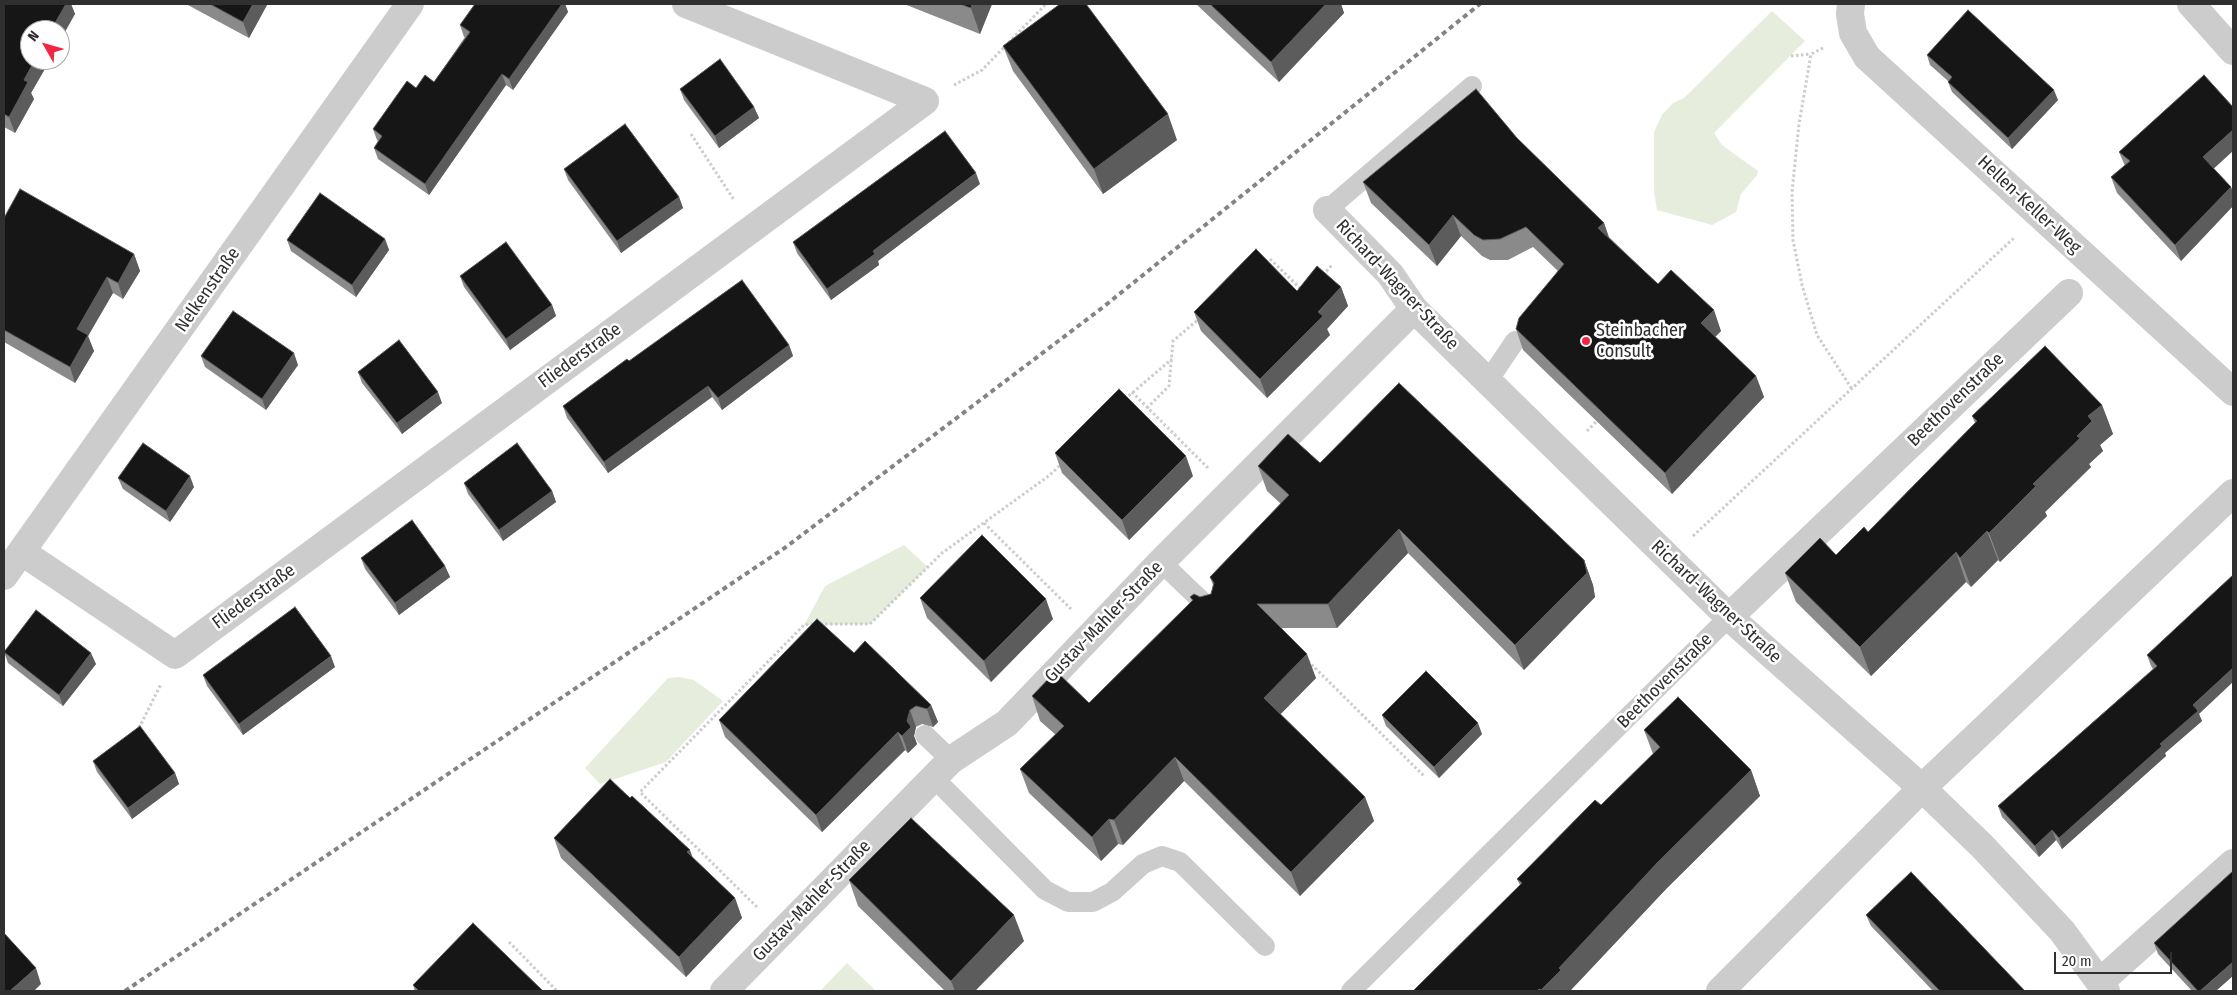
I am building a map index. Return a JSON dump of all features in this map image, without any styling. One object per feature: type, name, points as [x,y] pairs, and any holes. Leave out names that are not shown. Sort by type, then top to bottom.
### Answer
[{"type":"street","name":"Nelkenstraße","points":[[4,576],[410,4]]},
{"type":"street","points":[[686,4],[925,101]]},
{"type":"street","name":"Hellen-Keller-Weg","points":[[1851,4],[1850,14],[1853,33],[1867,56],[2233,392]]},
{"type":"street","points":[[2191,4],[2233,51]]},
{"type":"street","name":"Fliederstraße","points":[[175,655],[925,101]]},
{"type":"street","name":"Richard-Wagner-Straße","points":[[1327,210],[1390,274],[1414,308],[1729,617],[1922,788],[2025,890],[2062,931],[2103,987]]},
{"type":"street","name":"Beethovenstraße","points":[[1729,617],[2069,293]]},
{"type":"street","name":"Gustav-Mahler-Straße","points":[[724,991],[942,768],[1007,723],[1161,562],[1414,308]]},
{"type":"street","points":[[1720,991],[1922,788],[2233,493]]},
{"type":"street","points":[[22,552],[175,655]]},
{"type":"street","points":[[2103,987],[2233,863]]},
{"type":"lane","points":[[1327,210],[1472,86]]},
{"type":"lane","points":[[1488,381],[1515,341]]},
{"type":"lane","points":[[1161,562],[1211,610]]},
{"type":"lane","name":"Beethovenstraße","points":[[1351,991],[1729,617]]},
{"type":"lane","points":[[925,735],[942,768],[1045,890],[1068,902],[1093,902],[1112,892],[1143,864],[1162,856],[1180,862],[1265,946]]},
{"type":"path","points":[[925,101],[982,70],[1046,4]]},
{"type":"path","points":[[1791,56],[1811,54],[1853,33]]},
{"type":"path","points":[[1811,54],[1799,124],[1792,192],[1793,240],[1802,285],[1817,335],[1852,389]]},
{"type":"path","points":[[691,134],[752,229]]},
{"type":"path","points":[[1669,558],[2038,214]]},
{"type":"path","points":[[1318,280],[1356,238]]},
{"type":"path","points":[[1262,266],[1270,259],[1306,294]]},
{"type":"path","points":[[1147,408],[1169,386],[1173,341],[1203,316]]},
{"type":"path","points":[[1118,406],[1172,359]]},
{"type":"path","points":[[1132,392],[1232,491]]},
{"type":"path","points":[[1565,456],[1604,414]]},
{"type":"path","points":[[782,932],[640,792],[804,625],[870,624],[942,553],[1050,475],[1068,457]]},
{"type":"path","points":[[984,523],[1094,632]]},
{"type":"path","points":[[782,647],[790,654]]},
{"type":"path","points":[[139,728],[175,655]]},
{"type":"path","points":[[1305,657],[1424,776]]},
{"type":"path","points":[[509,942],[557,991]]},
{"type":"green space","points":[[1772,11],[1805,41],[1714,133],[1722,145],[1758,171],[1757,175],[1741,194],[1736,212],[1712,225],[1657,210],[1654,193],[1654,132],[1662,115],[1673,103],[1684,98]]},
{"type":"green space","points":[[904,545],[928,567],[870,624],[804,625],[825,586]]},
{"type":"green space","points":[[679,677],[694,680],[723,701],[666,762],[600,784],[585,768],[668,678]]},
{"type":"green space","points":[[847,963],[876,991],[820,991]]},
{"type":"building","points":[[4,4],[66,4],[57,20],[20,20],[20,70],[30,70],[24,80],[28,82],[9,117],[4,114]]},
{"type":"building","points":[[210,4],[253,4],[243,22]]},
{"type":"building","points":[[475,4],[562,4],[509,79],[502,74],[425,184],[374,148],[382,136],[373,129],[407,81],[416,88],[425,75],[434,82],[470,32],[460,25]]},
{"type":"building","points":[[960,4],[972,4],[971,8]]},
{"type":"building","points":[[1060,4],[1086,4],[1168,114],[1094,169],[1003,46]]},
{"type":"building","points":[[1210,4],[1326,4],[1271,62]]},
{"type":"building","points":[[1968,10],[2054,90],[2008,138],[1948,82],[1952,77],[1927,55]]},
{"type":"building","points":[[720,59],[754,107],[715,136],[680,89]]},
{"type":"building","points":[[2204,75],[2233,107],[2233,130],[2203,157],[2231,187],[2175,245],[2111,177],[2130,161],[2119,152]]},
{"type":"building","points":[[1476,89],[1517,138],[1604,223],[1598,228],[1658,284],[1671,270],[1714,310],[1701,323],[1756,376],[1665,473],[1516,329],[1519,318],[1564,264],[1526,227],[1500,239],[1483,240],[1474,235],[1453,215],[1429,245],[1363,182]]},
{"type":"building","points":[[625,124],[679,197],[617,241],[564,169]]},
{"type":"building","points":[[945,131],[976,173],[873,251],[875,254],[827,289],[793,242]]},
{"type":"building","points":[[20,189],[134,254],[118,283],[107,277],[77,329],[88,335],[70,367],[4,330],[4,218]]},
{"type":"building","points":[[320,193],[385,239],[352,285],[287,240]]},
{"type":"building","points":[[506,242],[552,305],[506,339],[460,276]]},
{"type":"building","points":[[1256,249],[1297,291],[1317,266],[1341,287],[1318,312],[1323,316],[1260,379],[1194,312]]},
{"type":"building","points":[[742,280],[789,345],[718,398],[708,386],[604,462],[563,406],[627,359],[629,361]]},
{"type":"building","points":[[233,311],[294,353],[262,399],[201,356]]},
{"type":"building","points":[[399,340],[438,392],[397,423],[358,372]]},
{"type":"building","points":[[2045,346],[2102,405],[2088,416],[2092,421],[2077,436],[2080,438],[2033,484],[2036,486],[1989,533],[1987,531],[1960,558],[1956,552],[1860,647],[1785,573],[1820,538],[1836,555],[1864,527],[1868,532],[1977,421],[1972,416]]},
{"type":"building","points":[[1399,383],[1584,560],[1587,573],[1515,645],[1399,529],[1328,604],[1257,604],[1307,654],[1264,698],[1365,797],[1291,872],[1175,757],[1114,820],[1109,819],[1092,837],[1020,769],[1064,726],[1032,696],[1056,671],[1089,703],[1193,600],[1190,597],[1194,594],[1200,597],[1211,594],[1214,583],[1210,577],[1289,495],[1258,466],[1288,434],[1320,463]]},
{"type":"building","points":[[1119,389],[1186,456],[1122,520],[1055,453]]},
{"type":"building","points":[[143,443],[190,476],[166,511],[118,478]]},
{"type":"building","points":[[517,443],[552,491],[499,530],[464,483]]},
{"type":"building","points":[[412,520],[445,566],[395,603],[361,558]]},
{"type":"building","points":[[982,535],[1046,599],[984,661],[920,598]]},
{"type":"building","points":[[2233,575],[2233,668],[2193,705],[2198,711],[2160,744],[2162,746],[2059,838],[2052,830],[2035,846],[1998,806],[2157,666],[2147,655]]},
{"type":"building","points":[[295,607],[331,656],[239,724],[203,675]]},
{"type":"building","points":[[36,610],[91,653],[59,695],[4,652]]},
{"type":"building","points":[[817,619],[854,653],[865,641],[931,705],[927,709],[916,706],[910,710],[907,721],[911,727],[902,736],[898,732],[816,815],[719,720]]},
{"type":"building","points":[[1426,671],[1478,723],[1434,767],[1382,715]]},
{"type":"building","points":[[1678,697],[1751,770],[1658,862],[1559,968],[1561,970],[1541,990],[1413,991],[1522,883],[1517,879],[1595,800],[1601,805],[1660,747],[1644,730]]},
{"type":"building","points":[[140,726],[175,773],[128,808],[93,761]]},
{"type":"building","points":[[610,779],[630,798],[632,796],[690,850],[687,852],[735,898],[679,957],[554,838]]},
{"type":"building","points":[[911,818],[1014,915],[951,981],[849,880]]},
{"type":"building","points":[[2233,871],[2233,962],[2198,991],[2154,943]]},
{"type":"building","points":[[1911,872],[2025,991],[1940,991],[1866,915]]},
{"type":"building","points":[[473,923],[543,991],[419,991],[413,985]]},
{"type":"building","points":[[4,933],[36,968],[10,991],[4,991]]},
{"type":"railway","points":[[125,991],[786,547],[1102,308],[1480,4]]},
{"type":"place","name":"Steinbacher Consult","points":[[1586,341]]}]
